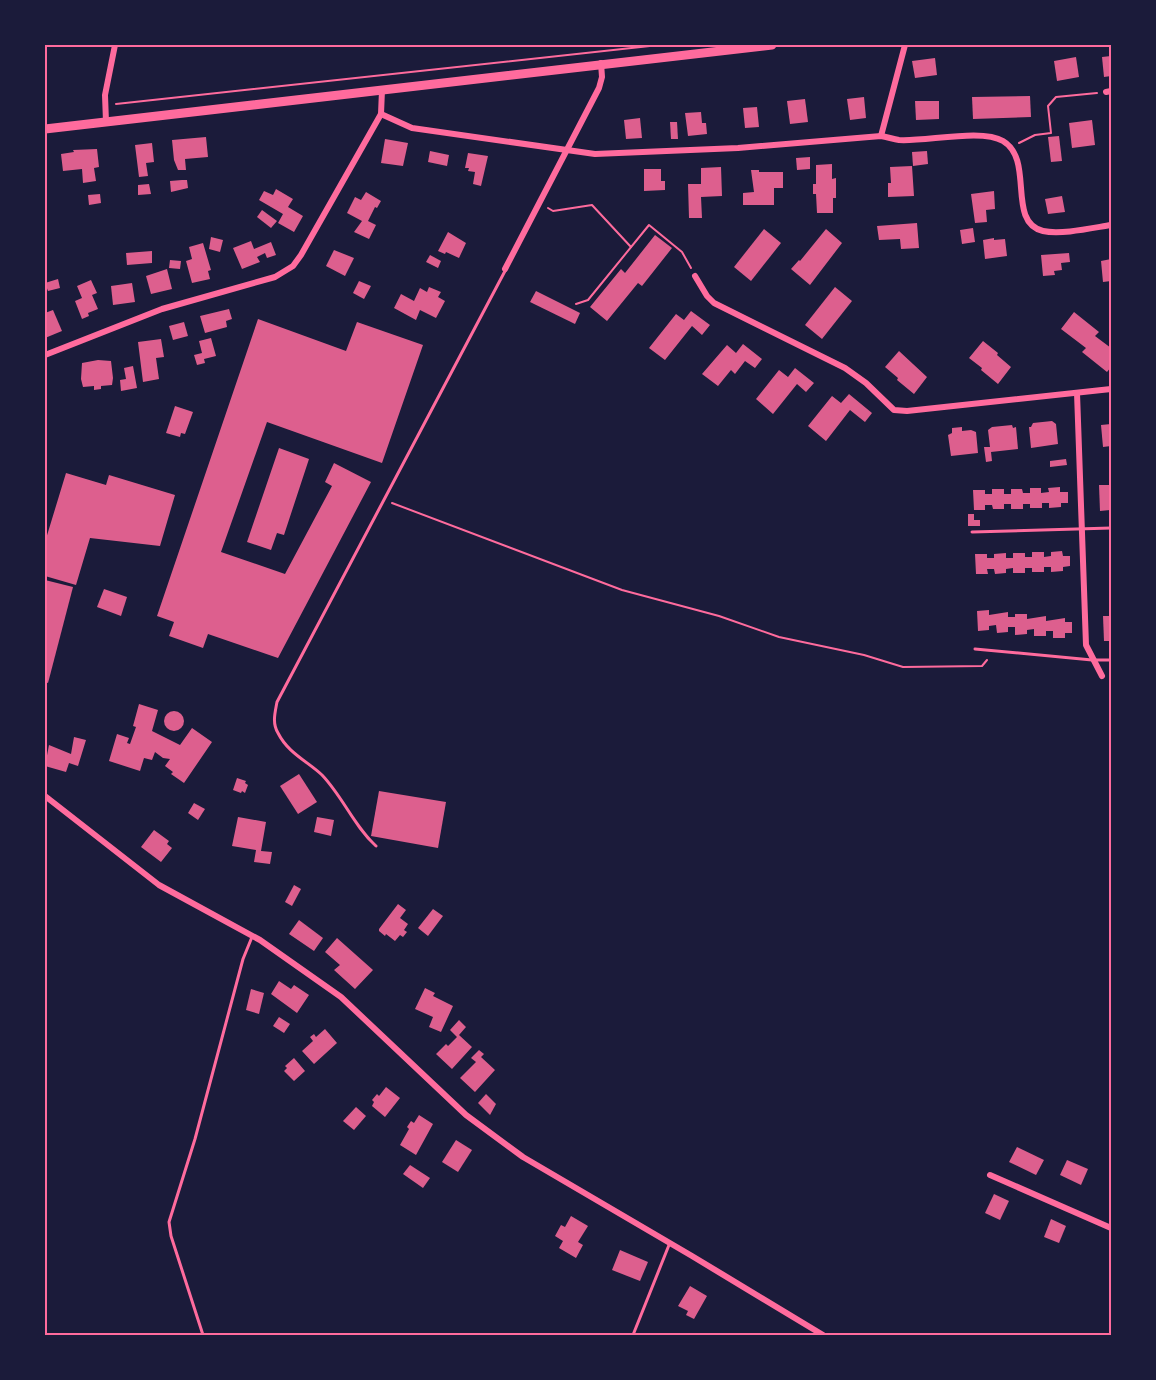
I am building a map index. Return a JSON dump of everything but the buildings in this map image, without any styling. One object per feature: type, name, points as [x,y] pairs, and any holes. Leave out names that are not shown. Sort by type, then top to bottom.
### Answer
[{"type":"main road","points":[[45,129],[772,45]]},
{"type":"street","points":[[106,122],[105,95],[115,45]]},
{"type":"street","points":[[881,136],[905,45]]},
{"type":"street","points":[[506,269],[599,88],[602,63]]},
{"type":"street","points":[[45,356],[162,309],[284,273],[301,255],[381,114],[382,90]]},
{"type":"street","points":[[381,114],[412,128],[595,154],[726,148],[881,136],[903,140],[987,136],[1002,140],[1011,147],[1018,160],[1024,212],[1031,225],[1041,231],[1052,232],[1111,225]]},
{"type":"street","points":[[695,276],[714,303],[845,368],[866,383],[894,410],[908,411],[1111,389]]},
{"type":"street","points":[[1077,393],[1086,645],[1102,676]]},
{"type":"street","points":[[45,796],[159,885],[253,936],[341,997],[482,1129],[523,1157],[823,1335]]},
{"type":"street","points":[[990,1175],[1111,1228]]},
{"type":"lane","points":[[376,846],[364,835],[338,794],[320,774],[286,747],[277,732],[273,719],[277,702],[506,269]]},
{"type":"lane","points":[[972,532],[1111,528]]},
{"type":"lane","points":[[975,649],[1111,660]]},
{"type":"lane","points":[[203,1335],[171,1236],[169,1222],[195,1138],[243,959],[253,936]]},
{"type":"lane","points":[[633,1335],[670,1243]]},
{"type":"path","points":[[105,107],[659,45]]},
{"type":"path","points":[[1011,147],[1035,135],[1051,133],[1048,106],[1056,97],[1108,91]]},
{"type":"path","points":[[540,204],[553,211],[592,206],[631,247]]},
{"type":"path","points":[[576,304],[588,300],[649,225],[682,252],[695,276]]},
{"type":"path","points":[[384,500],[622,590],[719,616],[778,637],[864,655],[903,667],[982,666],[994,651]]}]
